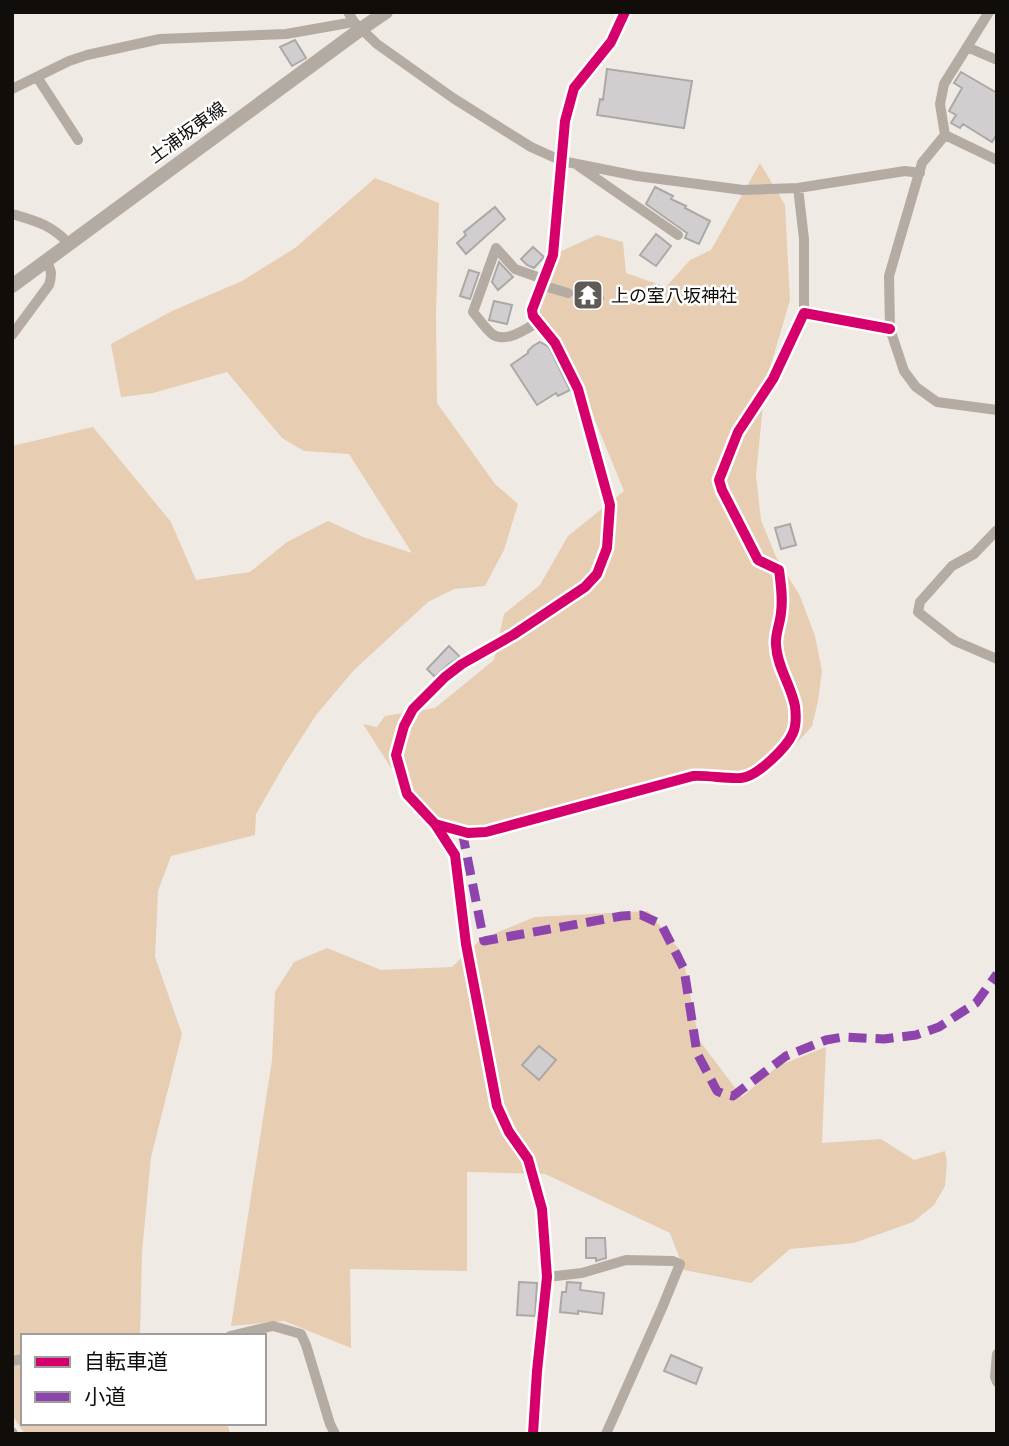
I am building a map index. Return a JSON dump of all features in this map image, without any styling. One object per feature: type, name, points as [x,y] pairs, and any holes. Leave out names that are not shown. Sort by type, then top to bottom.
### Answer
[{"type":"main road","name":"土浦坂東線","points":[[12,286],[358,25],[387,12]]},
{"type":"street","points":[[348,12],[377,44],[453,98],[531,147],[562,161],[637,176],[743,190],[798,188],[905,171],[920,173]]},
{"type":"street","points":[[533,1434],[547,1277],[542,1209],[528,1159],[509,1132],[497,1106],[466,944],[456,855],[435,824],[407,793],[396,755],[404,726],[413,709],[445,677],[585,587],[597,574],[607,548],[610,505],[578,389],[555,343],[533,316],[532,310],[553,255],[565,121],[574,89],[611,42],[625,12]]},
{"type":"street","points":[[989,12],[944,84],[940,104],[945,135],[922,163],[889,276],[890,329],[905,371],[916,387],[937,402],[997,410]]},
{"type":"street","points":[[12,89],[69,61],[160,39],[286,34],[358,25]]},
{"type":"street","points":[[967,47],[997,60]]},
{"type":"street","points":[[37,77],[78,141]]},
{"type":"street","points":[[945,135],[997,160]]},
{"type":"street","points":[[574,163],[678,235]]},
{"type":"street","points":[[435,824],[468,833],[486,832],[693,776],[742,778],[754,775],[783,748],[793,733],[795,706],[776,647],[782,590],[779,570],[758,560],[719,480],[738,432],[773,379],[804,313],[804,239],[798,188]]},
{"type":"street","points":[[12,214],[47,225],[59,232],[69,244]]},
{"type":"street","points":[[538,322],[507,338],[499,337],[493,335],[473,313],[496,248],[515,269],[568,293]]},
{"type":"street","points":[[12,335],[48,285],[52,276],[46,261]]},
{"type":"street","points":[[804,313],[890,329]]},
{"type":"street","points":[[997,530],[974,554],[952,566],[920,602],[918,612],[955,641],[997,659]]},
{"type":"street","points":[[547,1277],[582,1273],[626,1260],[673,1261],[680,1264],[606,1434]]},
{"type":"street","points":[[239,1334],[273,1326],[301,1334],[335,1434]]},
{"type":"street","points":[[997,1354],[997,1382]]},
{"type":"shaded area","points":[[760,163],[785,205],[790,300],[765,385],[756,475],[761,520],[776,557],[800,596],[815,636],[822,671],[812,726],[788,753],[759,768],[482,828],[439,822],[409,793],[363,724],[377,727],[385,716],[435,708],[494,660],[504,614],[540,585],[568,536],[624,491],[582,382],[559,339],[538,312],[559,252],[597,235],[623,242],[626,273],[666,287],[690,260],[711,250]]},
{"type":"shaded area","points":[[375,178],[439,203],[437,403],[495,484],[518,504],[504,550],[485,586],[454,589],[428,602],[354,670],[316,715],[256,814],[255,835],[171,856],[158,891],[155,957],[182,1034],[151,1157],[142,1252],[140,1334],[21,1334],[21,1425],[228,1425],[230,1434],[25,1434],[12,1415],[12,446],[93,427],[171,522],[196,580],[250,572],[287,542],[328,521],[363,537],[412,553],[349,454],[304,451],[282,438],[227,372],[153,393],[121,397],[111,344],[172,311],[242,281],[295,248]]},
{"type":"shaded area","points":[[648,911],[682,953],[699,1040],[742,1097],[778,1066],[826,1047],[822,1143],[881,1139],[914,1160],[945,1151],[945,1186],[934,1205],[913,1222],[854,1243],[790,1249],[751,1283],[684,1270],[670,1233],[545,1174],[467,1172],[467,1271],[350,1269],[351,1348],[284,1321],[231,1326],[272,1060],[275,992],[294,962],[327,948],[381,970],[452,967],[481,939],[535,917]]},
{"type":"building","points":[[295,40],[306,58],[292,66],[280,47]]},
{"type":"building","points":[[607,69],[692,81],[684,128],[597,115],[600,99],[603,100]]},
{"type":"building","points":[[961,72],[997,93],[997,134],[992,142],[963,124],[960,128],[951,123],[956,115],[949,111],[962,88],[954,83]]},
{"type":"building","points":[[655,187],[710,221],[699,244],[685,238],[687,233],[646,204]]},
{"type":"building","points":[[495,207],[505,219],[466,254],[457,243],[466,235],[464,232]]},
{"type":"building","points":[[656,234],[671,246],[656,266],[640,255]]},
{"type":"building","points":[[533,247],[544,257],[534,268],[521,259]]},
{"type":"building","points":[[499,262],[513,277],[498,290],[492,282]]},
{"type":"building","points":[[469,270],[479,273],[470,299],[460,296]]},
{"type":"building","name":"上の室八坂神社","points":[[600,286],[603,299],[577,304],[575,291]]},
{"type":"building","points":[[494,301],[512,305],[507,324],[489,320]]},
{"type":"building","points":[[540,342],[549,347],[570,390],[558,396],[556,393],[537,405],[511,365]]},
{"type":"building","points":[[790,524],[796,545],[781,549],[775,528]]},
{"type":"building","points":[[449,646],[460,657],[435,677],[427,669]]},
{"type":"building","points":[[539,1046],[556,1060],[539,1080],[522,1065]]},
{"type":"building","points":[[586,1238],[605,1238],[606,1258],[596,1261],[596,1258],[586,1258]]},
{"type":"building","points":[[519,1282],[537,1283],[535,1316],[517,1315]]},
{"type":"building","points":[[567,1282],[581,1283],[580,1290],[604,1293],[602,1314],[560,1312],[562,1292],[566,1292]]},
{"type":"building","points":[[671,1355],[702,1368],[696,1384],[664,1371]]},
{"type":"marked path","points":[[462,831],[484,941],[622,916],[641,915],[661,924],[684,969],[697,1053],[717,1091],[724,1094],[733,1096],[786,1056],[826,1040],[843,1037],[884,1039],[916,1035],[939,1027],[976,1003],[997,974]]},
{"type":"cycle path","points":[[533,1434],[547,1277],[542,1209],[528,1159],[509,1132],[497,1106],[466,944],[455,855],[435,824],[407,794],[396,755],[404,726],[413,709],[445,677],[585,587],[597,574],[607,548],[610,505],[578,389],[555,343],[533,316],[532,310],[553,255],[565,121],[574,88],[611,42],[625,12]]},
{"type":"cycle path","points":[[435,824],[468,833],[486,832],[693,776],[741,778],[755,773],[778,753],[793,733],[796,716],[776,645],[782,602],[779,570],[758,560],[719,480],[738,432],[773,379],[804,313],[890,329]]},
{"type":"place","name":"上の室八坂神社","points":[[588,295]]}]
